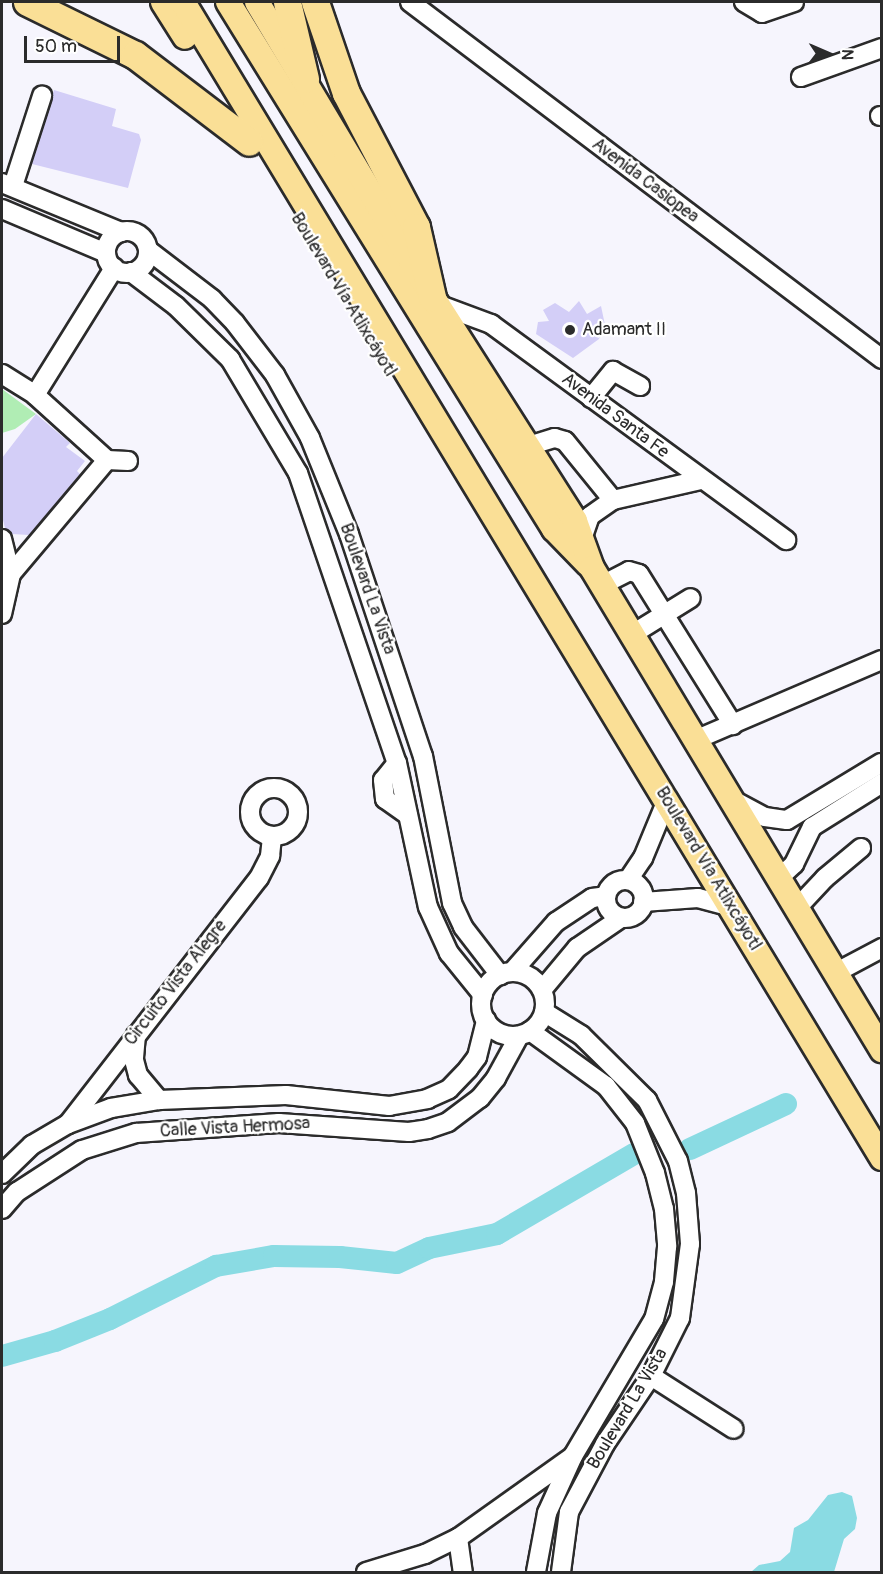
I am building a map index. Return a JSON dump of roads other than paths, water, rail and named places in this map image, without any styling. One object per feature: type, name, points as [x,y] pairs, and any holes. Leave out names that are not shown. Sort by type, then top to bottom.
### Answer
[{"type":"highway","points":[[27,2],[135,55],[249,142]]},
{"type":"highway","points":[[287,2],[305,79]]},
{"type":"highway","points":[[315,2],[343,85],[416,227],[435,300]]},
{"type":"main road","name":"Boulevard Vía Atlixcáyotl","points":[[163,2],[493,541],[534,579]]},
{"type":"main road","name":"Boulevard Vía Atlixcáyotl","points":[[183,2],[534,579],[882,1158]]},
{"type":"main road","points":[[228,2],[554,530],[597,577]]},
{"type":"main road","points":[[256,2],[305,79],[435,300],[525,447],[575,521],[597,577],[631,635],[835,973],[879,1039]]},
{"type":"street","name":"Avenida Casiopea","points":[[410,2],[882,359]]},
{"type":"street","points":[[750,5],[794,2]]},
{"type":"street","points":[[801,77],[882,48]]},
{"type":"street","points":[[35,395],[117,265],[146,260],[148,250],[139,234],[121,232],[7,185],[42,96]]},
{"type":"street","name":"Boulevard La Vista","points":[[2,209],[117,265],[205,332],[230,359],[267,415],[311,504],[397,763],[428,907],[437,931],[483,995]]},
{"type":"street","points":[[117,265],[108,244],[121,232]]},
{"type":"street","name":"Boulevard La Vista","points":[[148,250],[212,299],[235,323],[292,400],[349,534],[423,756],[452,903],[463,927],[506,973]]},
{"type":"street","name":"Avenida Santa Fe","points":[[435,300],[491,324],[700,480],[786,540]]},
{"type":"street","points":[[591,398],[613,371],[640,386]]},
{"type":"street","points":[[2,374],[35,395],[107,460],[128,461]]},
{"type":"street","points":[[525,447],[555,438],[565,441],[613,500]]},
{"type":"street","points":[[11,574],[107,460]]},
{"type":"street","points":[[582,539],[590,516],[613,500],[700,480]]},
{"type":"street","points":[[2,539],[11,574],[2,614]]},
{"type":"street","points":[[597,577],[635,571],[733,725]]},
{"type":"street","points":[[631,635],[691,598]]},
{"type":"street","points":[[695,740],[882,660]]},
{"type":"street","points":[[368,680],[395,672]]},
{"type":"street","points":[[730,799],[765,817],[787,820],[881,764],[882,753]]},
{"type":"street","points":[[778,879],[794,864],[812,827],[882,783]]},
{"type":"street","points":[[621,918],[609,910],[606,896],[614,884],[628,880],[643,858],[667,800]]},
{"type":"street","name":"Circuito Vista Alegre","points":[[68,1124],[259,878],[270,856],[272,837]]},
{"type":"street","points":[[796,909],[825,878],[861,848]]},
{"type":"street","points":[[542,990],[577,948],[621,918],[636,915],[643,902],[640,888],[628,880]]},
{"type":"street","points":[[506,973],[524,974],[542,990],[544,1012],[524,1033],[494,1030],[486,1020],[483,995],[556,922],[592,898],[606,896]]},
{"type":"street","points":[[643,902],[698,898],[731,907]]},
{"type":"street","points":[[835,973],[882,948]]},
{"type":"street","name":"Boulevard La Vista","points":[[544,1012],[581,1035],[647,1100],[678,1161],[686,1192],[690,1244],[687,1286],[680,1318],[651,1376],[569,1512],[561,1572]]},
{"type":"street","name":"Calle Vista Hermosa","points":[[2,1174],[32,1145],[68,1124],[111,1108],[159,1100],[286,1095],[407,1105],[449,1089],[460,1078],[477,1057],[486,1020]]},
{"type":"street","name":"Boulevard La Vista","points":[[524,1033],[606,1086],[635,1123],[655,1173],[664,1209],[664,1282],[654,1318],[573,1456],[547,1513],[537,1572]]},
{"type":"street","name":"Calle Vista Hermosa","points":[[2,1209],[17,1192],[82,1150],[136,1133],[279,1123],[409,1132],[428,1129],[448,1122],[480,1098],[504,1066],[524,1033]]},
{"type":"street","points":[[136,1035],[134,1060],[138,1074],[159,1100]]},
{"type":"street","points":[[651,1376],[734,1429]]},
{"type":"street","points":[[603,1405],[624,1418]]},
{"type":"street","points":[[366,1572],[425,1554],[458,1539],[573,1456]]},
{"type":"street","points":[[514,1500],[547,1513]]},
{"type":"street","points":[[458,1539],[463,1572]]},
{"type":"water","points":[[842,1492],[852,1496],[857,1518],[855,1529],[844,1539],[834,1572],[751,1572],[759,1565],[780,1561],[790,1552],[794,1528],[808,1520],[828,1495]]},
{"type":"waterway","points":[[690,1149],[786,1104]]},
{"type":"waterway","points":[[2,1356],[55,1341],[110,1319],[216,1266],[274,1256],[340,1257],[397,1263],[429,1248],[497,1234],[634,1154]]},
{"type":"place","name":"Adamant II","points":[[570,330]]}]
